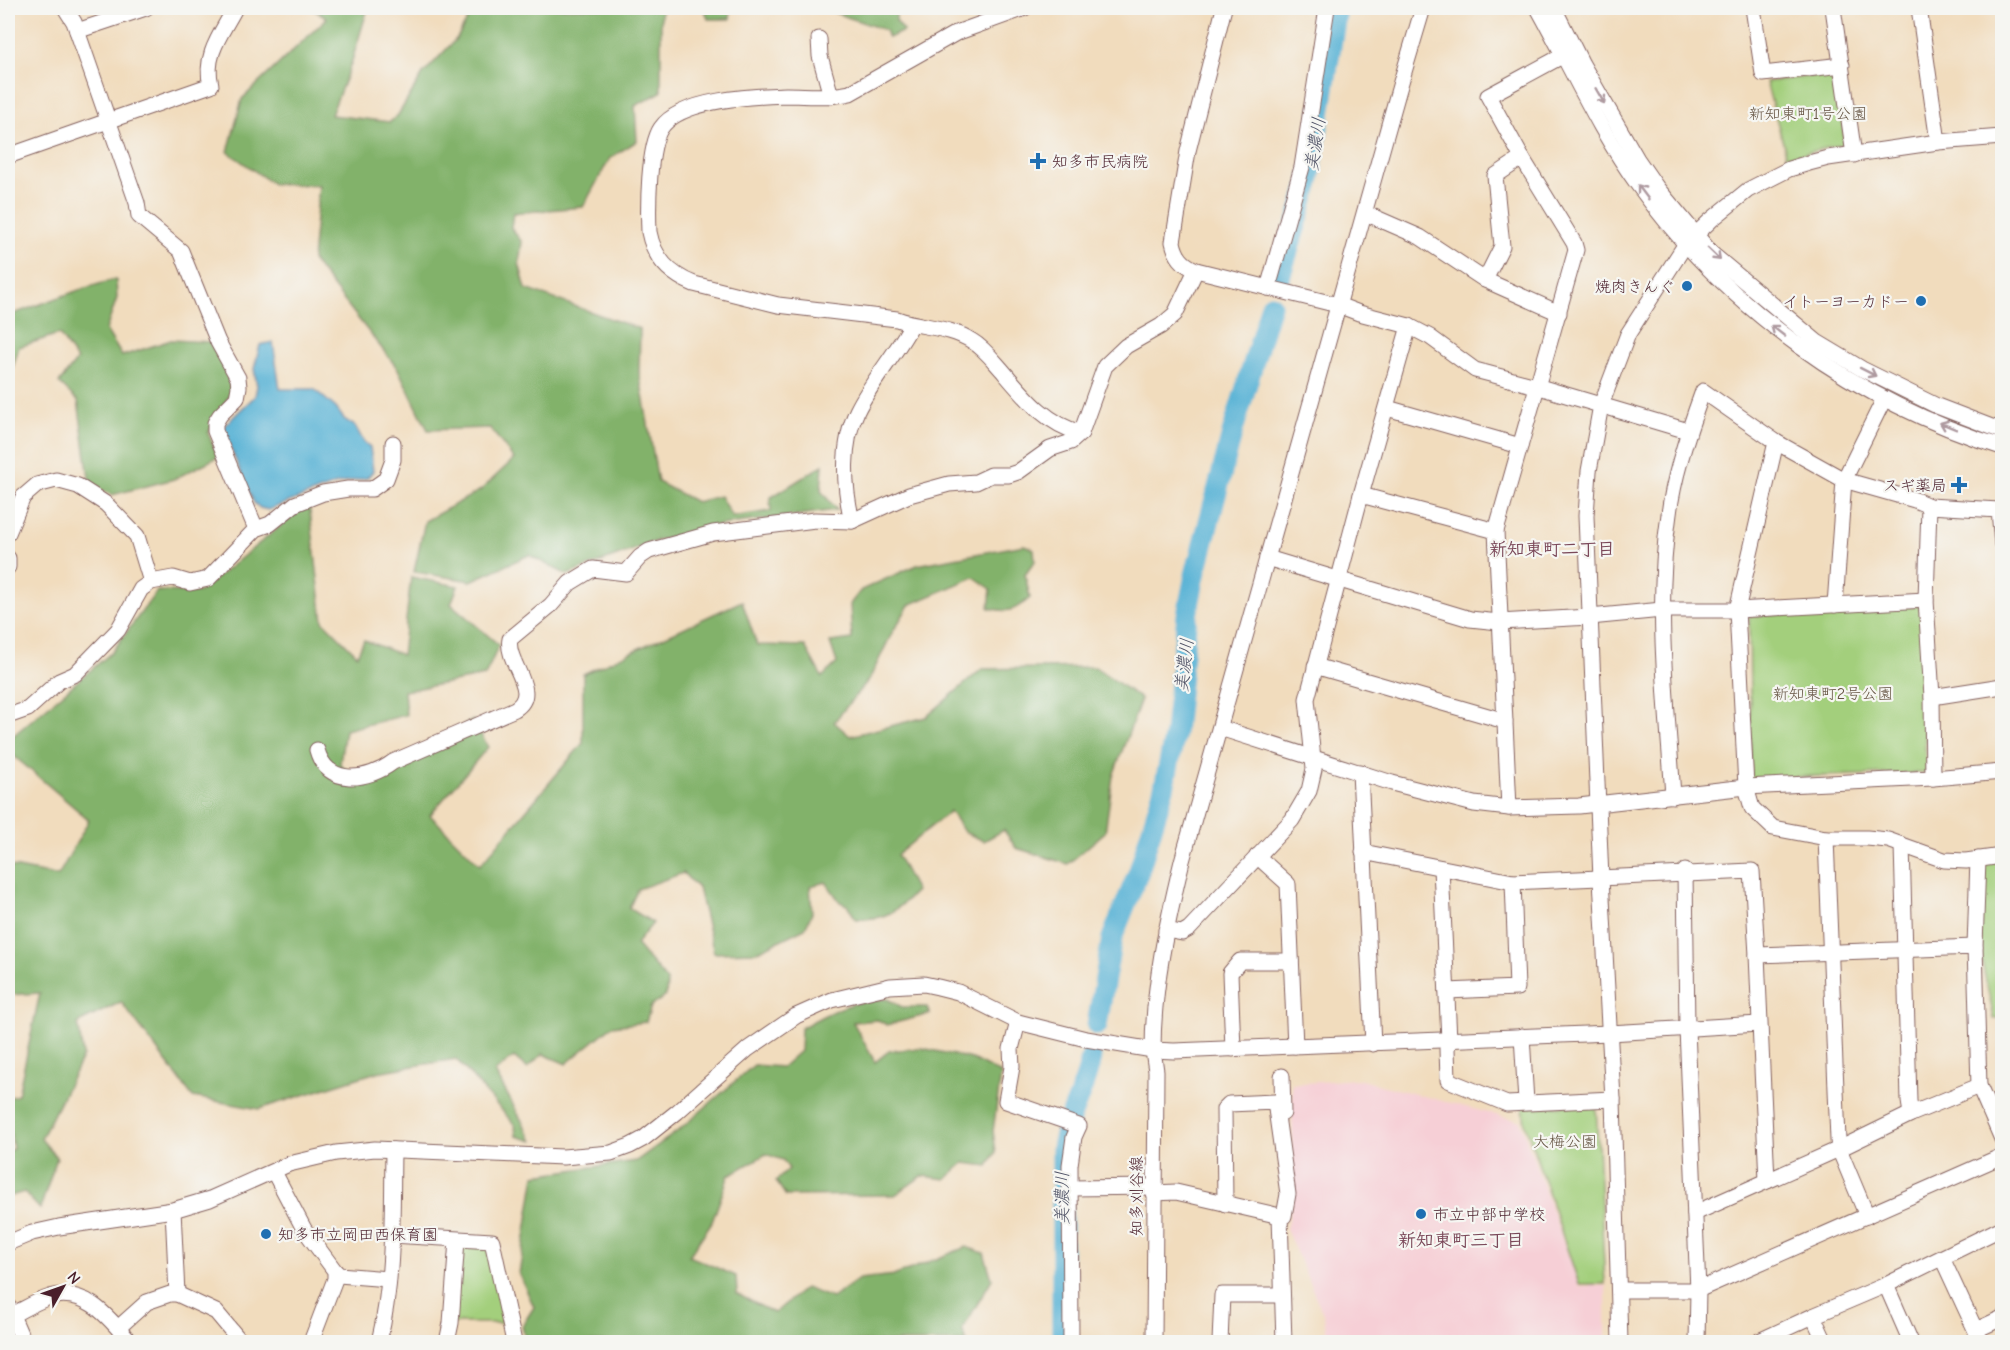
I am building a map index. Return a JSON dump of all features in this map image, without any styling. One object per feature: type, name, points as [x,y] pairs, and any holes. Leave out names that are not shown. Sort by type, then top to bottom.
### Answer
[{"type":"street","points":[[65,8],[77,32],[110,121],[137,203],[139,216],[181,251],[218,342],[238,378],[237,398],[220,415],[215,423],[215,431],[256,529]]},
{"type":"street","points":[[77,32],[146,8]]},
{"type":"street","points":[[8,156],[211,85],[207,72],[210,56],[235,8]]},
{"type":"street","points":[[1025,8],[956,33],[850,93],[831,96],[746,97],[693,106],[667,121],[656,138],[652,160],[648,221],[650,240],[658,257],[670,272],[694,284],[778,304],[897,319],[960,334],[986,352],[1037,409],[1071,430],[1081,433]]},
{"type":"street","points":[[1224,8],[1188,151],[1173,242],[1179,259],[1184,264],[1196,270],[1338,304],[1359,313],[1409,326],[1430,337],[1475,370],[1688,431]]},
{"type":"street","points":[[1268,288],[1302,167],[1327,8]]},
{"type":"street","name":"知多刈谷線","points":[[1154,1342],[1156,1071],[1153,1019],[1166,930],[1182,861],[1423,8]]},
{"type":"street","points":[[1538,8],[1616,150],[1638,185],[1754,312],[1810,354],[1884,399],[2002,447]]},
{"type":"street","points":[[1554,8],[1582,64],[1637,159],[1690,240],[1712,254],[1816,342],[1862,369],[1937,406],[2002,431]]},
{"type":"street","points":[[1753,8],[1763,74],[1842,65]]},
{"type":"street","points":[[1833,8],[1854,155]]},
{"type":"street","points":[[1919,8],[1938,142]]},
{"type":"street","points":[[819,39],[820,56],[831,96]]},
{"type":"street","points":[[1509,808],[1496,531],[1575,250],[1574,243],[1522,158],[1488,96],[1564,55]]},
{"type":"street","points":[[1620,1342],[1613,1099],[1601,879],[1586,516],[1589,471],[1601,405],[1628,334],[1690,240],[1748,190],[1770,177],[1809,163],[1938,142],[2002,137]]},
{"type":"street","points":[[1485,280],[1502,246],[1495,176],[1522,158]]},
{"type":"street","points":[[1365,213],[1420,237],[1485,280],[1559,313]]},
{"type":"street","points":[[317,750],[320,762],[325,768],[340,776],[370,774],[381,771],[393,762],[523,704],[526,697],[525,690],[510,653],[510,639],[551,605],[570,583],[592,569],[626,573],[640,556],[649,551],[713,533],[815,520],[852,521],[909,495],[949,484],[976,482],[991,476],[1018,472],[1050,449],[1071,442],[1081,433],[1105,366],[1126,346],[1161,326],[1175,314],[1196,270]]},
{"type":"street","points":[[852,521],[846,484],[848,444],[852,424],[863,401],[912,324]]},
{"type":"street","points":[[1166,930],[1182,933],[1189,929],[1292,820],[1301,807],[1312,781],[1313,759],[1307,699],[1409,326]]},
{"type":"street","points":[[1673,796],[1662,610],[1669,513],[1688,431],[1702,391],[1776,442],[1844,480],[1929,506],[1999,510],[2002,545]]},
{"type":"street","points":[[1835,605],[1844,480],[1884,399]]},
{"type":"street","points":[[1387,408],[1520,446]]},
{"type":"street","points":[[1776,442],[1737,610],[1746,787],[1752,808],[1773,828],[1826,838],[1888,840],[1944,860],[2002,856]]},
{"type":"street","points":[[8,716],[28,709],[59,681],[75,674],[118,630],[135,596],[141,589],[151,582],[173,578],[190,583],[208,579],[256,529],[270,524],[295,504],[323,493],[348,489],[372,489],[386,478],[393,460],[393,443]]},
{"type":"street","points":[[8,533],[23,497],[37,485],[56,480],[78,486],[106,504],[136,536],[151,582]]},
{"type":"street","points":[[1361,495],[1496,531]]},
{"type":"street","points":[[1929,506],[1926,600],[1932,697],[1933,778]]},
{"type":"street","points":[[8,558],[8,567]]},
{"type":"street","points":[[1267,558],[1470,619],[1499,622],[1662,610],[1737,610],[1926,600]]},
{"type":"street","points":[[1315,666],[1505,721]]},
{"type":"street","points":[[1932,697],[2002,686]]},
{"type":"street","points":[[1220,728],[1392,783],[1463,801],[1509,808],[1551,808],[1746,787],[1933,778],[2002,772]]},
{"type":"street","points":[[1360,772],[1372,1044]]},
{"type":"street","points":[[1826,838],[1839,1149],[1867,1216]]},
{"type":"street","points":[[1902,845],[1911,1114]]},
{"type":"street","points":[[1363,852],[1513,882],[1601,879],[1685,872],[1752,871],[1767,1181]]},
{"type":"street","points":[[1257,856],[1288,884],[1295,1046]]},
{"type":"street","points":[[1978,859],[1975,947],[1979,1086],[2002,1139]]},
{"type":"street","points":[[1441,868],[1449,1040],[1448,1080],[1507,1104],[1613,1099]]},
{"type":"street","points":[[1685,872],[1687,1029],[1698,1290],[1697,1342]]},
{"type":"street","points":[[1447,991],[1517,988],[1513,882]]},
{"type":"street","points":[[1757,955],[1975,947]]},
{"type":"street","points":[[1233,1050],[1230,973],[1240,961],[1291,962]]},
{"type":"street","points":[[8,1243],[32,1233],[59,1227],[172,1210],[210,1199],[290,1164],[336,1153],[375,1149],[563,1157],[588,1156],[620,1149],[643,1139],[748,1049],[780,1025],[832,1000],[890,986],[924,984],[958,992],[1018,1022],[1086,1039],[1174,1052],[1610,1033],[1759,1024]]},
{"type":"street","points":[[1018,1022],[1011,1049],[1012,1067],[1006,1101],[1072,1123],[1071,1342]]},
{"type":"street","points":[[1522,1036],[1526,1102]]},
{"type":"street","points":[[1279,1122],[1283,1121],[1282,1076]]},
{"type":"street","points":[[1695,1213],[1839,1149],[1911,1114],[1979,1086]]},
{"type":"street","points":[[1071,1188],[1176,1192],[1225,1204],[1284,1216],[1288,1194],[1275,1102],[1228,1104],[1224,1109],[1225,1204]]},
{"type":"street","points":[[379,1342],[384,1321],[392,1235],[393,1150]]},
{"type":"street","points":[[1620,1290],[1698,1290],[2002,1156]]},
{"type":"street","points":[[274,1172],[304,1229],[339,1275],[388,1279]]},
{"type":"street","points":[[172,1210],[177,1294]]},
{"type":"street","points":[[1280,1216],[1284,1342]]},
{"type":"street","points":[[1762,1342],[2002,1228]]},
{"type":"street","points":[[392,1235],[492,1241],[514,1342]]},
{"type":"street","points":[[447,1342],[451,1323],[457,1240]]},
{"type":"street","points":[[1942,1258],[1978,1336],[2002,1318]]},
{"type":"street","points":[[311,1342],[335,1279],[335,1271]]},
{"type":"street","points":[[1886,1285],[1911,1342]]},
{"type":"street","points":[[118,1328],[147,1302],[170,1294],[177,1294],[216,1312],[241,1342]]},
{"type":"street","points":[[27,1342],[21,1336],[10,1315],[51,1297],[74,1295],[98,1307],[130,1342]]},
{"type":"street","points":[[1220,1342],[1222,1295],[1282,1295]]},
{"type":"street","points":[[1813,1316],[1825,1342]]},
{"type":"shaded area","name":"市立中部中学校","points":[[1357,1079],[1520,1121],[1579,1286],[1606,1286],[1606,1342],[1328,1342],[1324,1316],[1286,1229],[1293,1199],[1292,1084]]},
{"type":"green space","points":[[311,8],[368,8],[351,64],[331,115],[390,122],[398,115],[423,74],[457,38],[474,8],[661,8],[661,92],[635,106],[637,141],[610,158],[583,207],[513,213],[511,228],[522,242],[519,263],[526,289],[640,329],[639,372],[658,482],[696,502],[720,496],[732,517],[771,511],[770,498],[823,465],[821,491],[837,510],[721,525],[659,540],[567,575],[529,555],[471,581],[414,572],[425,521],[481,490],[514,459],[490,428],[428,430],[398,369],[312,260],[319,185],[273,184],[228,152],[242,99],[327,18]]},
{"type":"green space","points":[[704,8],[731,8],[730,19],[708,19]]},
{"type":"green space","points":[[835,8],[896,8],[896,21],[904,31],[888,38],[885,30],[835,13]]},
{"type":"green space","name":"新知東町1号公園","points":[[1836,73],[1845,144],[1787,157],[1766,82]]},
{"type":"green space","points":[[116,279],[117,298],[106,330],[122,356],[171,340],[210,342],[229,374],[231,392],[208,433],[218,457],[174,479],[112,495],[90,485],[78,401],[59,383],[77,360],[59,334],[19,347],[8,383],[8,316]]},
{"type":"green space","points":[[309,503],[323,621],[357,655],[364,640],[402,655],[411,577],[458,586],[451,604],[499,645],[485,676],[404,691],[406,715],[345,730],[340,764],[365,786],[473,720],[488,747],[430,815],[480,865],[583,743],[583,674],[742,601],[757,645],[805,646],[822,677],[837,663],[830,642],[852,639],[850,604],[861,590],[917,565],[1024,545],[1034,549],[1035,561],[1025,575],[1030,598],[1011,610],[989,608],[991,589],[974,577],[909,605],[892,633],[870,678],[834,722],[850,736],[926,717],[982,669],[1095,667],[1141,699],[1113,776],[1105,832],[1068,864],[1016,848],[1004,830],[984,841],[964,832],[950,811],[897,855],[916,891],[896,910],[876,918],[856,919],[847,905],[840,902],[826,882],[810,886],[812,913],[805,928],[756,952],[714,953],[698,888],[683,873],[638,889],[629,908],[653,923],[636,944],[667,981],[666,996],[651,1006],[646,1022],[612,1026],[566,1064],[543,1054],[527,1068],[514,1057],[495,1072],[533,1141],[516,1136],[515,1125],[456,1059],[377,1072],[259,1109],[193,1097],[121,1002],[78,1023],[83,1056],[41,1139],[57,1158],[40,1209],[24,1192],[8,1197],[8,1151],[13,1149],[8,1118],[8,1098],[18,1095],[40,993],[8,995],[8,866],[58,876],[89,820],[8,751],[8,740],[112,652],[157,591],[199,592]]},
{"type":"green space","name":"新知東町2号公園","points":[[1921,606],[1926,773],[1751,778],[1749,616]]},
{"type":"green space","points":[[2002,856],[2002,1018],[1994,1019],[1978,943],[1978,859]]},
{"type":"green space","points":[[887,999],[902,1007],[927,1007],[930,1014],[887,1025],[878,1020],[853,1022],[875,1062],[889,1051],[922,1048],[972,1059],[1001,1074],[993,1131],[996,1152],[988,1166],[964,1163],[946,1179],[922,1176],[895,1195],[786,1196],[776,1181],[789,1169],[783,1160],[766,1154],[729,1175],[712,1222],[689,1256],[736,1276],[737,1294],[774,1313],[805,1288],[832,1298],[859,1279],[896,1275],[966,1247],[984,1253],[992,1279],[962,1330],[967,1342],[526,1342],[522,1326],[534,1307],[519,1274],[535,1175],[636,1161],[679,1130],[754,1065],[782,1067],[800,1051],[801,1028],[842,1008]]},
{"type":"green space","name":"大梅公園","points":[[1596,1105],[1605,1284],[1579,1284],[1525,1124],[1523,1107]]},
{"type":"green space","points":[[457,1240],[492,1241],[510,1323],[451,1323]]},
{"type":"water","points":[[273,342],[280,389],[314,389],[336,408],[344,419],[355,426],[364,442],[370,447],[373,471],[367,478],[337,484],[268,510],[254,503],[225,435],[224,426],[255,396],[257,386],[254,369],[260,345]]},
{"type":"waterway","name":"美濃川","points":[[1280,277],[1309,183],[1337,8]]},
{"type":"waterway","name":"美濃川","points":[[1097,1025],[1112,938],[1139,871],[1164,788],[1175,733],[1187,615],[1195,575],[1233,430],[1271,305]]},
{"type":"waterway","name":"美濃川","points":[[1062,1342],[1062,1148],[1091,1057]]},
{"type":"place","name":"知多市民病院","points":[[1038,161]]},
{"type":"place","name":"焼肉きんぐ","points":[[1687,286]]},
{"type":"place","name":"イトーヨーカドー","points":[[1921,301]]},
{"type":"place","name":"スギ薬局","points":[[1959,485]]},
{"type":"place","name":"市立中部中学校","points":[[1421,1214]]},
{"type":"place","name":"知多市立岡田西保育園","points":[[266,1234]]},
{"type":"district","name":"新知東町二丁目","points":[[1552,549]]},
{"type":"district","name":"新知東町三丁目","points":[[1461,1240]]}]
